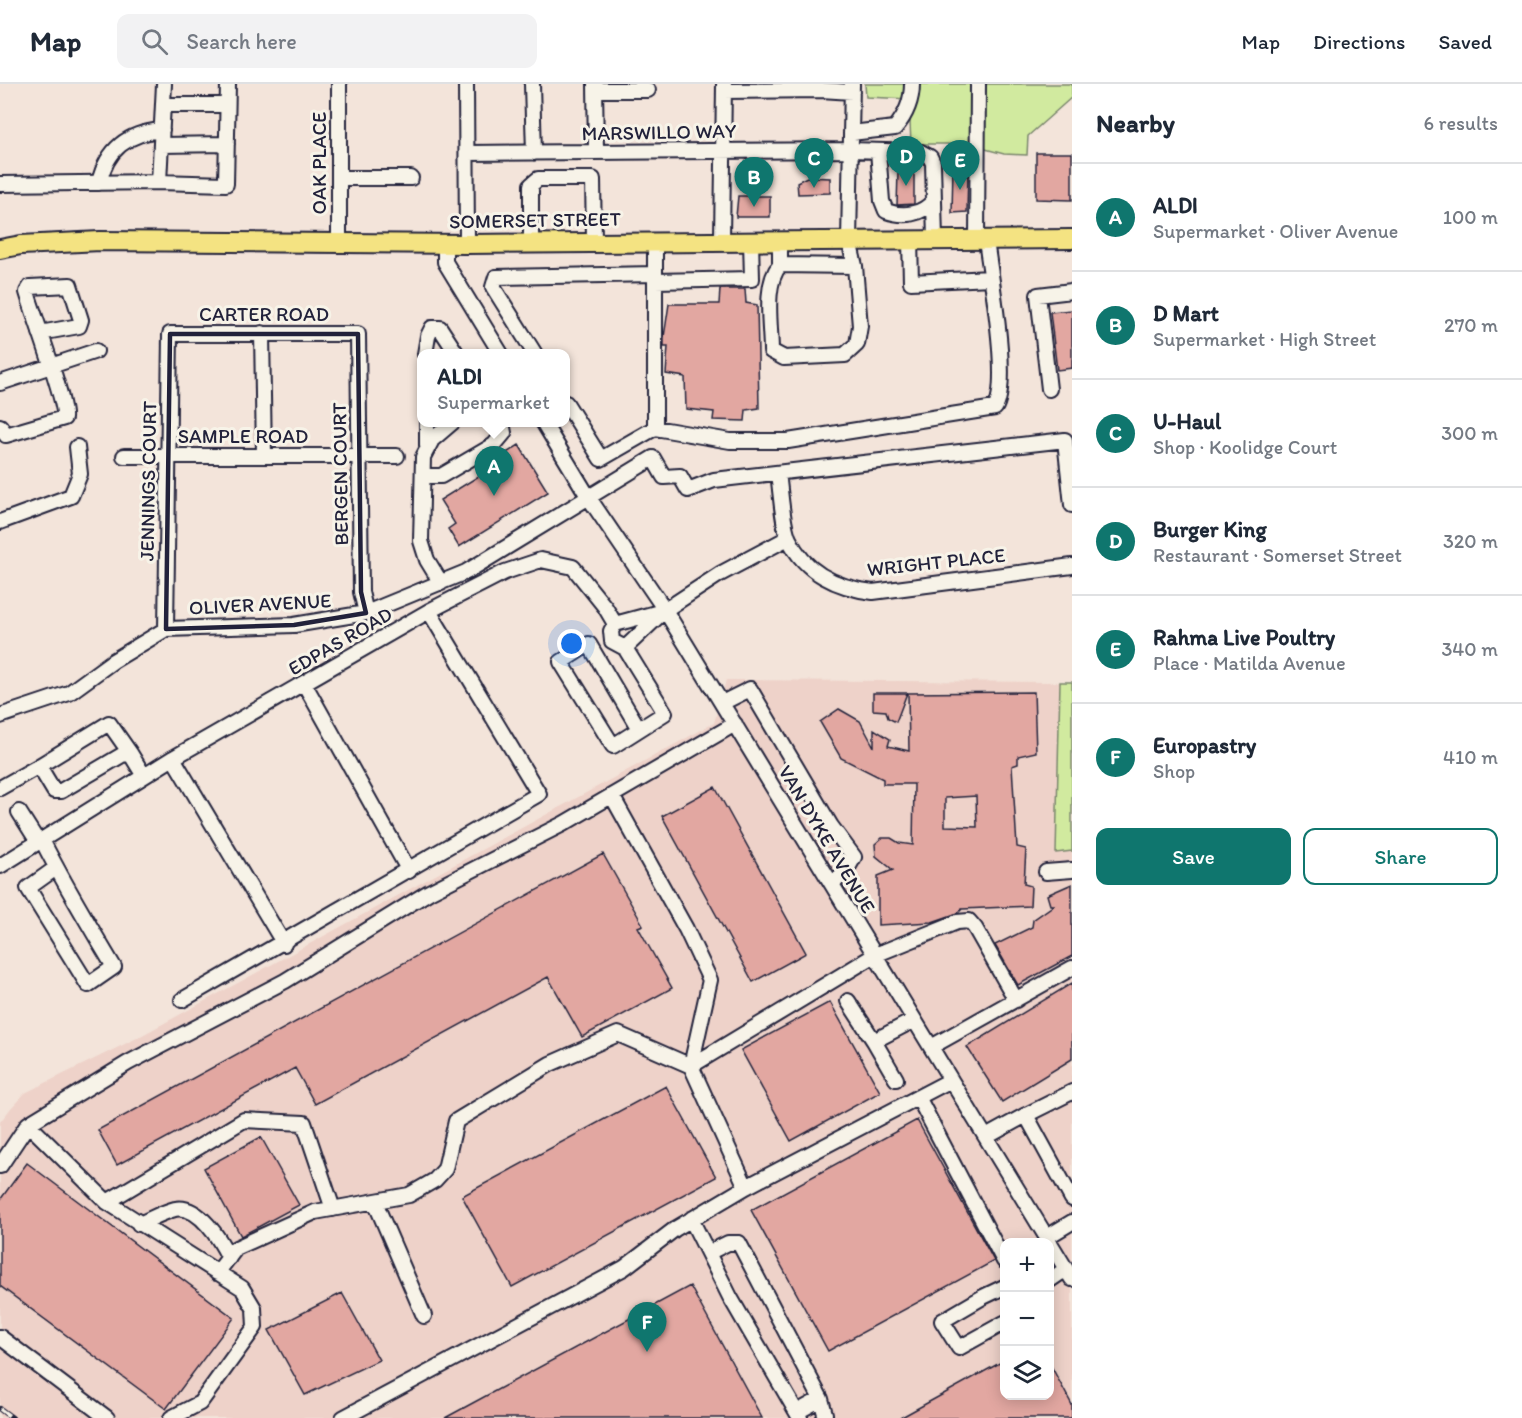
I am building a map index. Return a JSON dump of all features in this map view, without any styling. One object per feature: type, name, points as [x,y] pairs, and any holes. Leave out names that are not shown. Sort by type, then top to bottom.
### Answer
[{"type":"main road","name":"SOMERSET STREET","points":[[0,249],[32,244],[100,241],[467,244],[722,240],[1072,239]]},
{"type":"street","points":[[159,182],[164,84]]},
{"type":"street","points":[[0,184],[159,182],[226,184],[228,84]]},
{"type":"street","name":"OAK PLACE","points":[[339,84],[339,243]]},
{"type":"street","points":[[466,84],[467,244]]},
{"type":"street","points":[[532,84],[534,153]]},
{"type":"street","points":[[851,133],[896,128],[905,115],[912,95],[912,84]]},
{"type":"street","points":[[570,409],[601,459],[655,428],[730,441],[788,441],[995,408],[1000,397],[1001,369],[990,278],[981,240],[978,84]]},
{"type":"street","points":[[596,152],[595,87],[648,90]]},
{"type":"street","points":[[722,240],[724,88],[852,88],[849,241],[855,266],[860,326],[857,344],[845,355],[784,358],[771,351],[772,282],[773,273],[780,265],[780,240]]},
{"type":"street","points":[[163,105],[227,105]]},
{"type":"street","points":[[99,183],[105,160],[128,139],[141,132],[162,130]]},
{"type":"street","points":[[161,146],[227,144]]},
{"type":"street","points":[[933,201],[925,211],[915,213],[886,211],[882,201],[878,151],[921,152],[930,157],[933,163],[935,240]]},
{"type":"street","name":"MARSWILLO WAY","points":[[468,153],[878,151]]},
{"type":"street","points":[[339,178],[411,178]]},
{"type":"street","points":[[531,243],[531,186],[538,179],[593,179],[594,242]]},
{"type":"street","points":[[532,349],[493,287],[496,277],[752,279],[751,240]]},
{"type":"street","points":[[910,240],[911,282],[990,278]]},
{"type":"street","points":[[655,241],[655,428]]},
{"type":"street","points":[[445,243],[445,262],[498,349]]},
{"type":"street","points":[[780,265],[855,266]]},
{"type":"street","points":[[0,426],[6,435],[64,418],[61,397],[50,367],[27,292],[30,287],[70,285],[81,320],[79,326],[40,333]]},
{"type":"street","points":[[1049,389],[1038,295],[1072,291]]},
{"type":"street","points":[[426,349],[432,328],[440,327],[454,349]]},
{"type":"street","points":[[262,333],[264,456]]},
{"type":"street","name":"CARTER ROAD","points":[[170,334],[358,334]]},
{"type":"street","name":"JENNINGS COURT","points":[[166,629],[170,334]]},
{"type":"street","name":"BERGEN COURT","points":[[358,334],[361,592],[366,613]]},
{"type":"street","points":[[0,383],[96,351]]},
{"type":"street","points":[[427,427],[427,447],[423,457],[421,542],[427,560],[441,583]]},
{"type":"street","points":[[427,447],[449,427]]},
{"type":"street","points":[[423,476],[441,476],[494,445],[504,433],[503,427]]},
{"type":"street","name":"VAN DYKE AVENUE","points":[[545,427],[589,498],[665,610],[1069,1274]]},
{"type":"street","points":[[778,474],[1065,440],[1072,505]]},
{"type":"street","points":[[0,522],[71,496],[80,474],[77,447]]},
{"type":"street","name":"SAMPLE ROAD","points":[[124,456],[397,456]]},
{"type":"street","name":"OLIVER AVENUE","points":[[0,716],[15,713],[69,693],[113,661],[166,629],[294,626],[366,613],[466,572],[653,458],[664,477],[680,476],[688,490],[714,480],[778,474]]},
{"type":"street","name":"WRIGHT PLACE","points":[[778,474],[788,538],[801,557],[824,579],[856,590],[873,592],[1072,566]]},
{"type":"street","points":[[639,729],[589,644],[561,662],[614,746],[665,713],[625,648],[665,610],[720,574],[788,538]]},
{"type":"street","name":"EDPAS ROAD","points":[[0,866],[173,758],[305,685],[429,611],[505,572],[541,560],[573,567],[605,607],[615,624],[611,631],[612,641],[625,648]]},
{"type":"street","points":[[615,624],[665,610]]},
{"type":"street","points":[[182,1000],[284,944],[539,795],[429,611]]},
{"type":"street","points":[[305,685],[409,871]]},
{"type":"street","points":[[722,703],[750,689],[831,826],[854,857],[846,871],[832,884]]},
{"type":"street","points":[[0,788],[109,723],[144,776]]},
{"type":"street","points":[[0,1166],[28,1124],[128,1063],[285,981],[429,892],[612,796],[735,724]]},
{"type":"street","points":[[39,766],[54,791],[61,791],[122,755],[130,753]]},
{"type":"street","points":[[173,758],[284,944]]},
{"type":"street","points":[[612,796],[686,929],[710,980],[691,1066],[746,1187]]},
{"type":"street","points":[[19,812],[40,841],[56,868],[114,967],[88,985],[28,888],[56,868]]},
{"type":"street","points":[[1046,872],[1072,870]]},
{"type":"street","points":[[691,1066],[874,955],[932,931],[969,921],[1016,1000]]},
{"type":"street","points":[[931,1047],[1072,968]]},
{"type":"street","points":[[848,1001],[896,1079]]},
{"type":"street","points":[[874,1041],[914,1020]]},
{"type":"street","points":[[217,1273],[236,1248],[305,1216],[409,1196],[435,1180],[445,1169],[456,1121],[470,1110],[550,1064],[618,1034],[691,1066]]},
{"type":"street","points":[[344,1418],[624,1269],[691,1219],[746,1187],[951,1080]]},
{"type":"street","points":[[986,1137],[1072,1092]]},
{"type":"street","points":[[918,1097],[1000,1252]]},
{"type":"street","points":[[1026,1115],[1072,1199]]},
{"type":"street","points":[[107,1202],[244,1120],[304,1123],[333,1209]]},
{"type":"street","points":[[28,1124],[107,1202],[242,1288],[254,1308],[255,1327],[200,1403],[171,1418]]},
{"type":"street","points":[[375,1202],[424,1316]]},
{"type":"street","points":[[139,1224],[177,1208],[189,1212],[213,1228],[229,1258]]},
{"type":"street","points":[[691,1219],[708,1253],[730,1297],[799,1415],[823,1409],[739,1243],[728,1243],[708,1253]]},
{"type":"street","points":[[1047,1237],[1072,1222]]},
{"type":"street","points":[[1054,1279],[1069,1274]]},
{"type":"street","points":[[1000,1289],[983,1296],[942,1321],[959,1348],[1000,1326]]},
{"type":"street","points":[[0,1337],[107,1418]]},
{"type":"highlighted area","points":[[170,334],[358,334],[361,592],[366,613],[294,625],[166,629]]},
{"type":"shaded area","points":[[726,680],[1060,682],[1056,852],[1072,851],[1072,1418],[0,1418],[0,1122],[25,1093],[137,1038],[714,723]]},
{"type":"green space","points":[[865,84],[1072,84],[1072,97],[1028,136],[1027,155],[1004,154],[967,144],[911,144],[909,99],[866,97]]},
{"type":"green space","points":[[1060,682],[1072,682],[1072,851],[1056,853]]},
{"type":"building","points":[[1036,153],[1072,153],[1072,200],[1036,199]]},
{"type":"building","points":[[953,167],[968,169],[967,212],[952,213]]},
{"type":"building","points":[[898,173],[914,173],[914,204],[897,205]]},
{"type":"building","points":[[807,177],[830,178],[830,193],[798,194],[797,182]]},
{"type":"building","points":[[738,196],[770,196],[770,217],[736,217]]},
{"type":"building","points":[[720,289],[745,289],[746,303],[757,305],[759,408],[746,410],[745,421],[713,420],[714,412],[686,409],[685,377],[666,374],[668,347],[664,347],[664,337],[669,304],[719,304]]},
{"type":"building","points":[[1072,310],[1072,368],[1057,370],[1050,312]]},
{"type":"building","points":[[519,445],[548,492],[459,547],[448,529],[455,524],[440,500],[500,463],[497,459]]},
{"type":"building","points":[[1034,692],[1036,752],[1018,756],[1018,764],[1012,766],[1017,847],[1026,849],[1024,884],[1031,886],[1030,906],[962,909],[958,913],[932,922],[878,925],[878,876],[893,870],[876,856],[875,844],[882,838],[891,838],[899,843],[913,845],[914,784],[883,784],[883,779],[841,758],[820,722],[839,709],[860,721],[874,747],[874,729],[890,739],[888,746],[909,751],[908,693]],"holes":[[[976,796],[977,827],[945,826],[945,798]]]},
{"type":"building","points":[[873,693],[907,693],[896,722],[888,718],[886,711],[873,710]]},
{"type":"building","points":[[715,787],[806,953],[753,982],[662,816]]},
{"type":"building","points":[[603,854],[643,925],[638,927],[672,988],[582,1037],[548,977],[315,1104],[295,1068],[117,1165],[98,1130]]},
{"type":"building","points":[[1072,884],[1072,956],[1018,985],[995,945],[1032,927],[1033,920],[1054,905],[1050,905],[1047,895]]},
{"type":"building","points":[[1072,983],[1072,1059],[1002,1102],[967,1047]]},
{"type":"building","points":[[830,1002],[880,1092],[791,1141],[741,1050]]},
{"type":"building","points":[[666,1086],[716,1177],[512,1287],[462,1196]]},
{"type":"building","points":[[917,1120],[994,1261],[828,1351],[751,1210]]},
{"type":"building","points":[[261,1137],[299,1205],[241,1236],[204,1168]]},
{"type":"building","points":[[27,1163],[234,1318],[166,1409],[0,1286],[0,1200]]},
{"type":"building","points":[[690,1286],[762,1418],[445,1418]]},
{"type":"building","points":[[342,1293],[379,1360],[305,1395],[269,1330]]},
{"type":"building","points":[[1000,1363],[1000,1400],[1054,1400],[1054,1371],[1072,1405],[1072,1418],[900,1418]]},
{"type":"railway","points":[[0,1409],[12,1418]]},
{"type":"place","name":"Burger King","points":[[906,186]]},
{"type":"place","name":"U-Haul","points":[[814,188]]},
{"type":"place","name":"Rahma Live Poultry","points":[[960,190]]},
{"type":"place","name":"D Mart","points":[[754,207]]},
{"type":"place","name":"ALDI","points":[[494,496]]},
{"type":"place","name":"Europastry","points":[[647,1352]]}]
